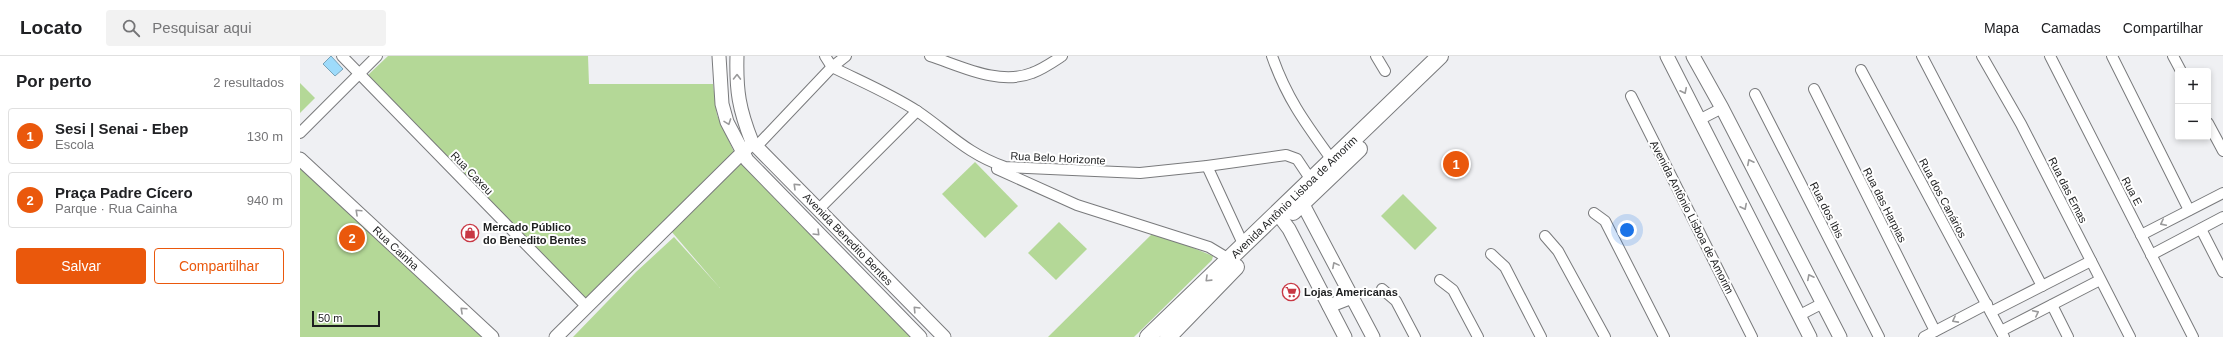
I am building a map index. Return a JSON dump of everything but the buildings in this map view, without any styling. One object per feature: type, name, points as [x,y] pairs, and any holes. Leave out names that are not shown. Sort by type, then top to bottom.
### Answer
[{"type":"main road","name":"Avenida Antônio Lisboa de Amorim","points":[[1300,198],[1311,180],[1440,56]]},
{"type":"main road","name":"Avenida Antônio Lisboa de Amorim","points":[[1168,337],[1280,217],[1452,56]]},
{"type":"main road","name":"Avenida Antônio Lisboa de Amorim","points":[[1148,337],[1229,259],[1280,217]]},
{"type":"street","name":"Rua Caxeu","points":[[342,56],[586,306]]},
{"type":"street","points":[[300,132],[377,56]]},
{"type":"street","name":"Avenida Benedito Bentes","points":[[719,56],[722,104],[728,122],[742,153],[762,177],[920,337]]},
{"type":"street","name":"Avenida Benedito Bentes","points":[[737,56],[736,90],[740,112],[754,145],[819,208],[944,337]]},
{"type":"street","name":"Rua Belo Horizonte","points":[[825,56],[832,67],[917,112],[959,144],[988,161],[1005,167],[1140,173],[1291,156],[1298,160],[1311,180]]},
{"type":"street","points":[[556,337],[742,153],[754,145],[832,67],[846,56]]},
{"type":"street","points":[[930,56],[990,75],[1006,77],[1033,73],[1062,56]]},
{"type":"street","points":[[1272,56],[1280,80],[1294,108],[1332,160]]},
{"type":"street","points":[[1376,56],[1385,71]]},
{"type":"street","points":[[1667,56],[1698,120],[1800,315],[1810,337]]},
{"type":"street","points":[[1693,56],[1722,108],[1840,337]]},
{"type":"street","points":[[1922,56],[2042,286]]},
{"type":"street","name":"Rua das Emas","points":[[1982,56],[2021,124],[2130,337]]},
{"type":"street","name":"Rua E","points":[[2050,56],[2193,337]]},
{"type":"street","points":[[2112,56],[2189,210]]},
{"type":"street","points":[[2173,56],[2179,68]]},
{"type":"street","name":"Rua dos Canários","points":[[1861,70],[2002,334]]},
{"type":"street","name":"Rua das Harpias","points":[[1814,89],[1935,331]]},
{"type":"street","name":"Rua dos Ibis","points":[[1755,94],[1879,337]]},
{"type":"street","name":"Avenida Antônio Lisboa de Amorim","points":[[1632,96],[1752,337]]},
{"type":"street","points":[[1698,120],[1722,108]]},
{"type":"street","points":[[819,208],[917,112]]},
{"type":"street","points":[[2211,129],[2223,151]]},
{"type":"street","name":"Rua Cainha","points":[[300,157],[492,337]]},
{"type":"street","points":[[988,161],[995,168],[1077,205],[1203,245],[1229,259]]},
{"type":"street","points":[[1207,166],[1244,246]]},
{"type":"street","points":[[2141,235],[2223,193]]},
{"type":"street","points":[[1300,198],[1373,337]]},
{"type":"street","points":[[1594,213],[1605,221],[1664,337]]},
{"type":"street","points":[[1280,217],[1289,229],[1345,337]]},
{"type":"street","points":[[2151,255],[2223,217]]},
{"type":"street","points":[[2201,229],[2223,272]]},
{"type":"street","points":[[1545,236],[1558,250],[1605,337]]},
{"type":"street","points":[[1491,254],[1505,267],[1541,337]]},
{"type":"street","points":[[1924,337],[2042,286],[2091,261]]},
{"type":"street","points":[[1440,280],[1453,290],[1478,337]]},
{"type":"street","points":[[2002,334],[2052,305],[2100,280]]},
{"type":"street","points":[[1382,289],[1396,301],[1415,337]]},
{"type":"street","points":[[1329,306],[1352,297]]},
{"type":"street","points":[[1800,315],[1823,303]]},
{"type":"street","points":[[2052,305],[2068,337]]},
{"type":"green space","points":[[388,56],[588,56],[589,84],[713,84],[717,115],[734,152],[585,300],[367,76]]},
{"type":"green space","points":[[300,83],[315,98],[300,113]]},
{"type":"green space","points":[[300,155],[484,337],[300,337]]},
{"type":"green space","points":[[742,160],[913,337],[573,337],[636,272],[674,237],[720,288],[671,231]]},
{"type":"green space","points":[[975,162],[1018,206],[985,238],[942,194]]},
{"type":"green space","points":[[1403,194],[1437,228],[1415,250],[1381,216]]},
{"type":"green space","points":[[1059,222],[1087,249],[1056,280],[1028,253]]},
{"type":"green space","points":[[1154,232],[1213,256],[1212,260],[1134,337],[1048,337]]},
{"type":"water","points":[[331,56],[343,69],[335,76],[323,64]]},
{"type":"place","name":"Sesi | Senai - Ebep","points":[[1456,164]]},
{"type":"place","name":"Mercado Público do Benedito Bentes","points":[[470,233]]},
{"type":"place","name":"Praça Padre Cícero","points":[[352,238]]},
{"type":"place","name":"Lojas Americanas","points":[[1291,292]]}]
